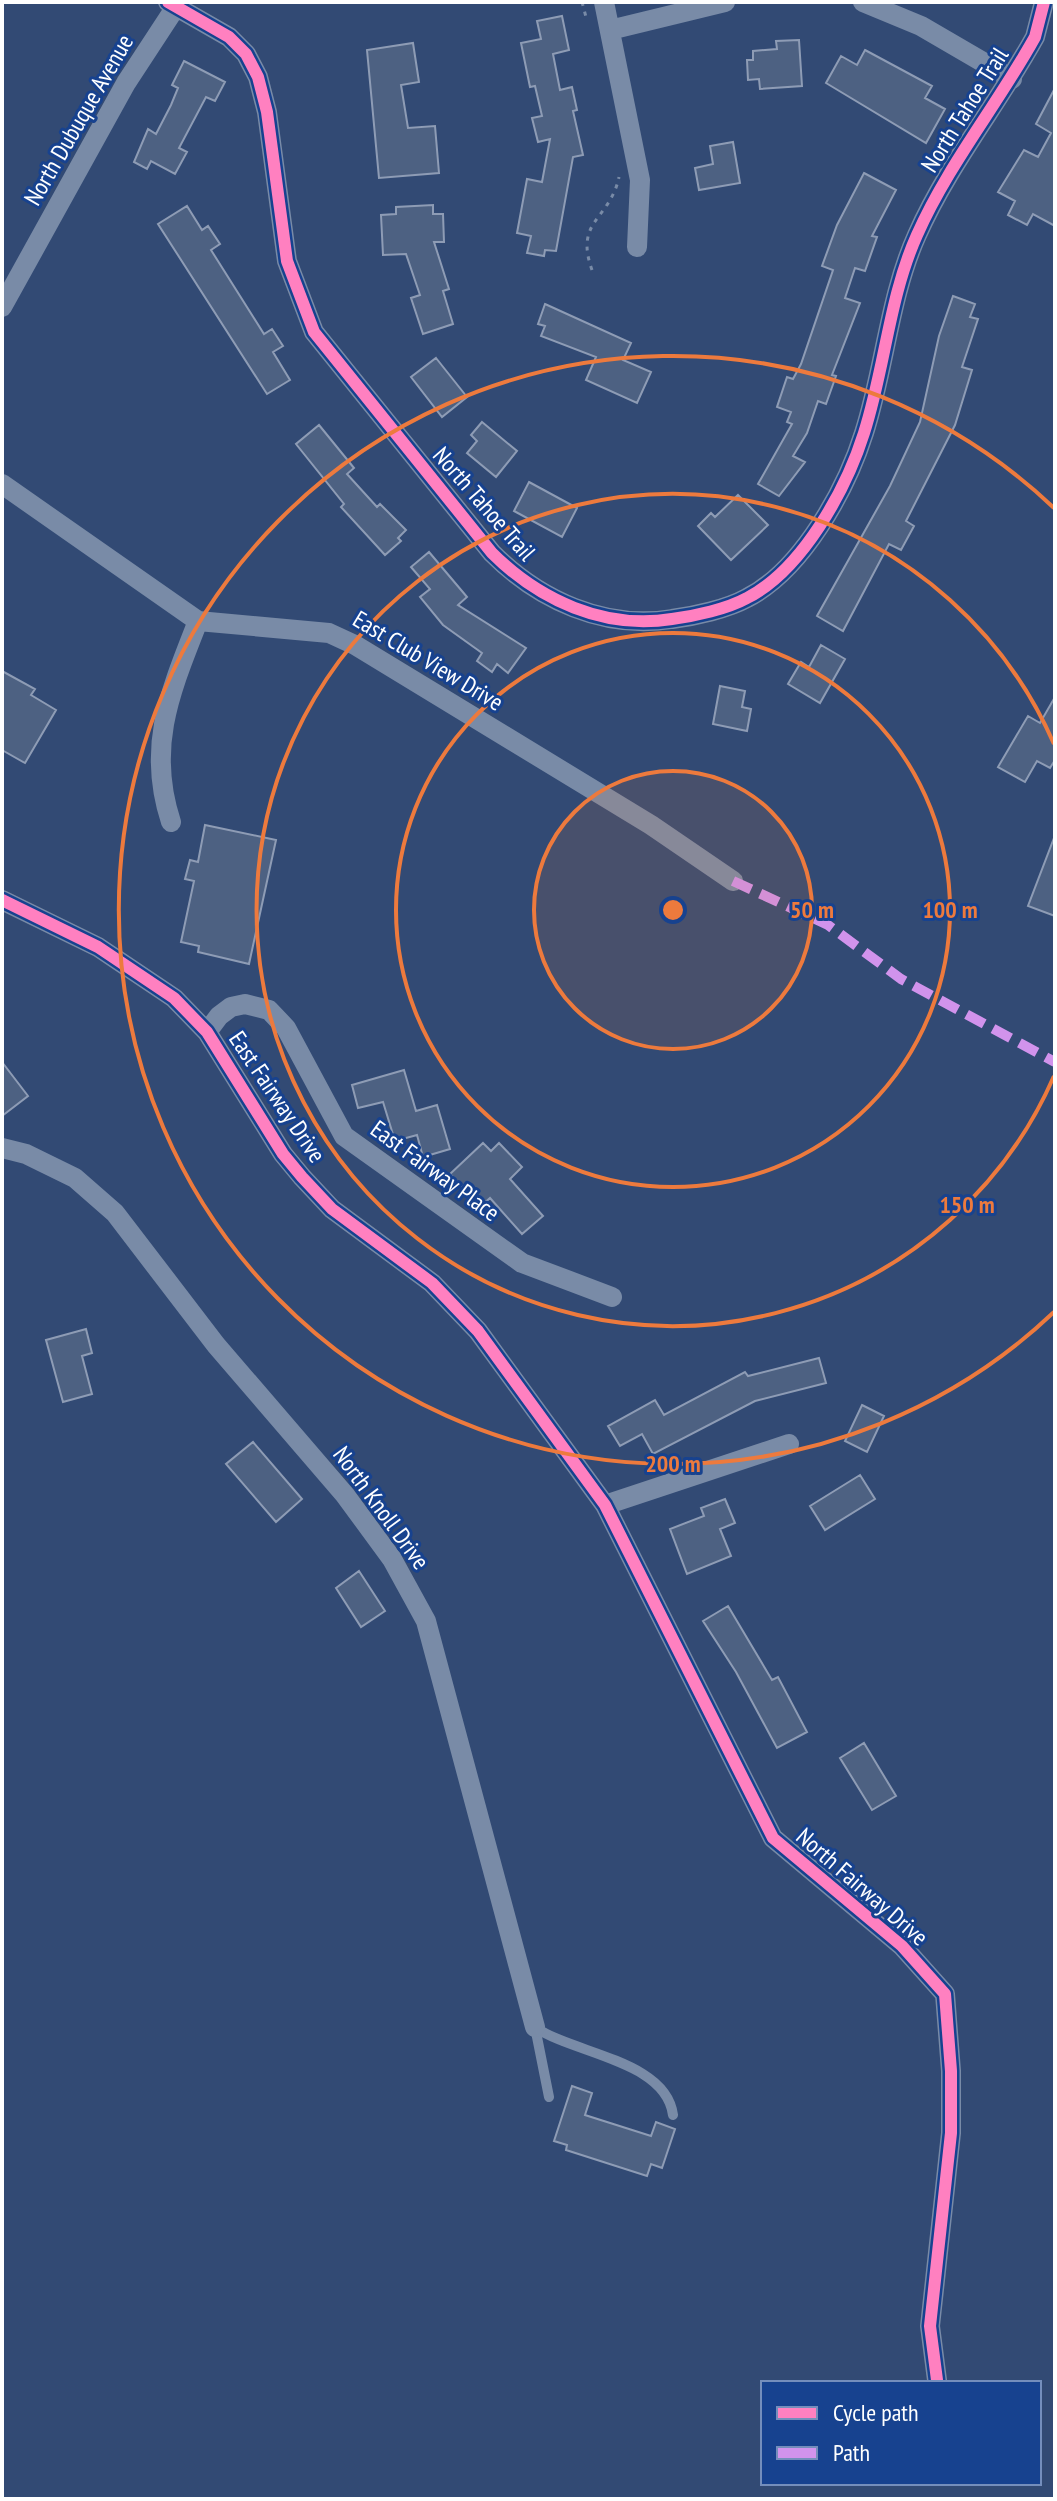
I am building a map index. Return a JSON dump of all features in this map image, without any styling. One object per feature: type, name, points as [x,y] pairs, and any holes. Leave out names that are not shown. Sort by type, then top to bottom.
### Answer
[{"type":"street","points":[[604,2],[640,180],[637,247]]},
{"type":"street","points":[[610,30],[725,2]]},
{"type":"street","points":[[863,2],[921,26],[1012,79]]},
{"type":"street","name":"North Tahoe Trail","points":[[174,4],[229,37],[246,54],[258,77],[267,112],[287,261],[314,332],[492,553],[515,576],[539,593],[618,620],[649,623],[682,618],[747,598],[790,564],[809,541],[848,473],[864,433],[898,292],[916,236],[931,206],[1012,79],[1035,37],[1044,2]]},
{"type":"street","name":"North Dubuque Avenue","points":[[2,307],[126,83],[174,4]]},
{"type":"street","name":"East Club View Drive","points":[[2,484],[198,621],[329,633],[355,645],[651,825],[733,881]]},
{"type":"street","points":[[171,822],[164,799],[164,716],[172,683],[198,621]]},
{"type":"street","name":"East Fairway Drive","points":[[2,900],[98,947],[145,976],[207,1032],[283,1154],[302,1177],[332,1209],[432,1283],[478,1331],[605,1505]]},
{"type":"street","name":"East Fairway Place","points":[[207,1032],[219,1016],[231,1007],[245,1004],[269,1010],[286,1028],[344,1136],[522,1263],[612,1297]]},
{"type":"street","name":"North Knoll Drive","points":[[2,1148],[26,1154],[75,1178],[115,1213],[216,1345],[354,1508],[392,1559],[426,1621],[535,2027]]},
{"type":"street","points":[[605,1505],[789,1444]]},
{"type":"street","name":"North Fairway Drive","points":[[605,1505],[773,1838],[902,1946],[945,1994],[951,2071],[951,2133],[930,2326],[937,2380]]},
{"type":"lane","points":[[535,2027],[549,2097]]},
{"type":"lane","points":[[535,2027],[548,2036],[600,2054],[651,2081],[671,2103],[673,2115]]},
{"type":"path","points":[[582,2],[589,31]]},
{"type":"path","points":[[592,270],[584,248],[588,232],[607,205],[620,174]]},
{"type":"building","points":[[562,16],[569,50],[553,54],[560,90],[572,87],[577,110],[573,111],[583,155],[573,157],[556,251],[545,250],[544,256],[527,253],[531,236],[517,233],[527,179],[542,182],[550,139],[538,142],[532,118],[542,116],[535,86],[530,87],[521,43],[541,39],[537,21]]},
{"type":"building","points":[[799,40],[802,86],[760,89],[759,79],[748,80],[747,60],[753,60],[753,51],[777,49],[776,41]]},
{"type":"building","points":[[413,43],[419,82],[401,85],[408,128],[435,126],[439,173],[379,178],[367,50]]},
{"type":"building","points":[[865,50],[932,86],[925,98],[945,109],[926,143],[826,83],[841,56],[857,65]]},
{"type":"building","points":[[184,61],[225,82],[215,101],[206,97],[179,148],[187,152],[175,174],[151,161],[147,169],[134,162],[148,129],[156,134],[171,105],[178,88],[172,85]]},
{"type":"building","points":[[1055,88],[1055,226],[1033,214],[1027,225],[1008,215],[1015,201],[998,192],[1024,150],[1038,157],[1051,133],[1036,124]]},
{"type":"building","points":[[733,142],[740,183],[699,190],[695,168],[713,164],[710,146]]},
{"type":"building","points":[[864,173],[896,190],[872,236],[877,237],[865,271],[855,268],[845,298],[860,303],[832,375],[836,376],[826,404],[818,401],[807,433],[793,456],[805,462],[779,496],[758,484],[792,424],[787,422],[791,412],[777,407],[787,377],[793,379],[801,364],[833,270],[822,266],[837,225]]},
{"type":"building","points":[[433,205],[433,214],[443,214],[444,242],[434,242],[449,289],[443,291],[453,324],[423,334],[411,298],[420,295],[406,254],[383,255],[381,215],[396,214],[396,207]]},
{"type":"building","points":[[187,206],[202,230],[208,226],[220,244],[211,250],[264,334],[272,329],[283,346],[273,352],[290,380],[267,394],[158,224]]},
{"type":"building","points":[[953,296],[975,304],[970,317],[978,319],[962,367],[972,370],[955,425],[906,521],[914,526],[901,550],[889,544],[843,631],[817,616],[890,486],[920,422],[939,336]]},
{"type":"building","points":[[545,304],[631,343],[623,360],[651,372],[637,403],[586,380],[596,357],[541,336],[545,326],[538,324]]},
{"type":"building","points":[[436,358],[467,397],[442,417],[411,377]]},
{"type":"building","points":[[482,422],[517,451],[496,477],[467,453],[477,441],[471,435]]},
{"type":"building","points":[[319,425],[354,468],[347,474],[377,507],[380,504],[406,530],[398,538],[401,541],[385,555],[341,507],[344,504],[296,444]]},
{"type":"building","points":[[529,482],[577,508],[562,537],[514,511]]},
{"type":"building","points":[[738,495],[768,525],[731,560],[698,526],[711,513],[715,517]]},
{"type":"building","points":[[429,552],[467,597],[458,605],[526,648],[508,673],[497,664],[492,672],[477,661],[482,653],[443,625],[420,597],[430,589],[411,567]]},
{"type":"building","points":[[821,645],[845,659],[820,703],[788,684],[801,662],[809,667]]},
{"type":"building","points":[[2,671],[35,689],[31,695],[56,710],[25,763],[2,750]]},
{"type":"building","points":[[720,686],[745,691],[742,707],[751,709],[747,731],[713,724]]},
{"type":"building","points":[[1055,697],[1055,760],[1050,768],[1037,761],[1025,782],[998,767],[1028,716],[1040,723]]},
{"type":"building","points":[[205,825],[276,840],[249,964],[198,952],[199,946],[181,942],[194,881],[185,879],[190,860],[198,862]]},
{"type":"building","points":[[1055,838],[1055,916],[1028,906]]},
{"type":"building","points":[[2,1062],[28,1096],[2,1116]]},
{"type":"building","points":[[404,1070],[416,1111],[437,1105],[450,1149],[423,1157],[417,1135],[395,1141],[383,1102],[358,1108],[352,1085]]},
{"type":"building","points":[[483,1143],[491,1151],[499,1143],[522,1167],[510,1179],[543,1216],[522,1234],[490,1198],[481,1206],[450,1174]]},
{"type":"building","points":[[86,1329],[92,1353],[82,1356],[92,1394],[63,1402],[46,1340]]},
{"type":"building","points":[[819,1358],[826,1383],[755,1401],[653,1454],[642,1434],[620,1446],[608,1426],[655,1400],[664,1415],[745,1372],[748,1376]]},
{"type":"building","points":[[862,1405],[884,1416],[867,1452],[845,1441]]},
{"type":"building","points":[[253,1442],[302,1499],[276,1522],[226,1464]]},
{"type":"building","points":[[860,1475],[875,1499],[825,1530],[810,1506]]},
{"type":"building","points":[[725,1499],[735,1523],[720,1529],[731,1556],[687,1574],[670,1529],[704,1516],[701,1508]]},
{"type":"building","points":[[359,1571],[385,1611],[361,1627],[336,1588]]},
{"type":"building","points":[[728,1606],[772,1680],[778,1677],[807,1732],[777,1748],[736,1672],[703,1621]]},
{"type":"building","points":[[864,1743],[896,1796],[872,1810],[840,1758]]},
{"type":"building","points":[[572,2086],[592,2093],[585,2115],[651,2136],[656,2122],[675,2129],[662,2168],[651,2164],[647,2176],[566,2150],[567,2145],[554,2141]]},
{"type":"marked path","points":[[733,881],[828,925],[901,979],[1055,1062]]},
{"type":"cycle path","points":[[168,2],[229,37],[246,54],[258,77],[267,112],[287,261],[314,332],[492,553],[510,570],[530,585],[574,608],[622,620],[647,621],[701,614],[747,598],[786,568],[834,503],[864,433],[893,308],[917,235],[943,184],[1035,37],[1044,2]]},
{"type":"cycle path","points":[[2,900],[98,947],[174,998],[207,1032],[283,1154],[302,1177],[332,1209],[432,1283],[478,1331],[605,1505],[773,1838],[902,1946],[945,1994],[951,2071],[951,2133],[930,2326],[937,2380]]}]
